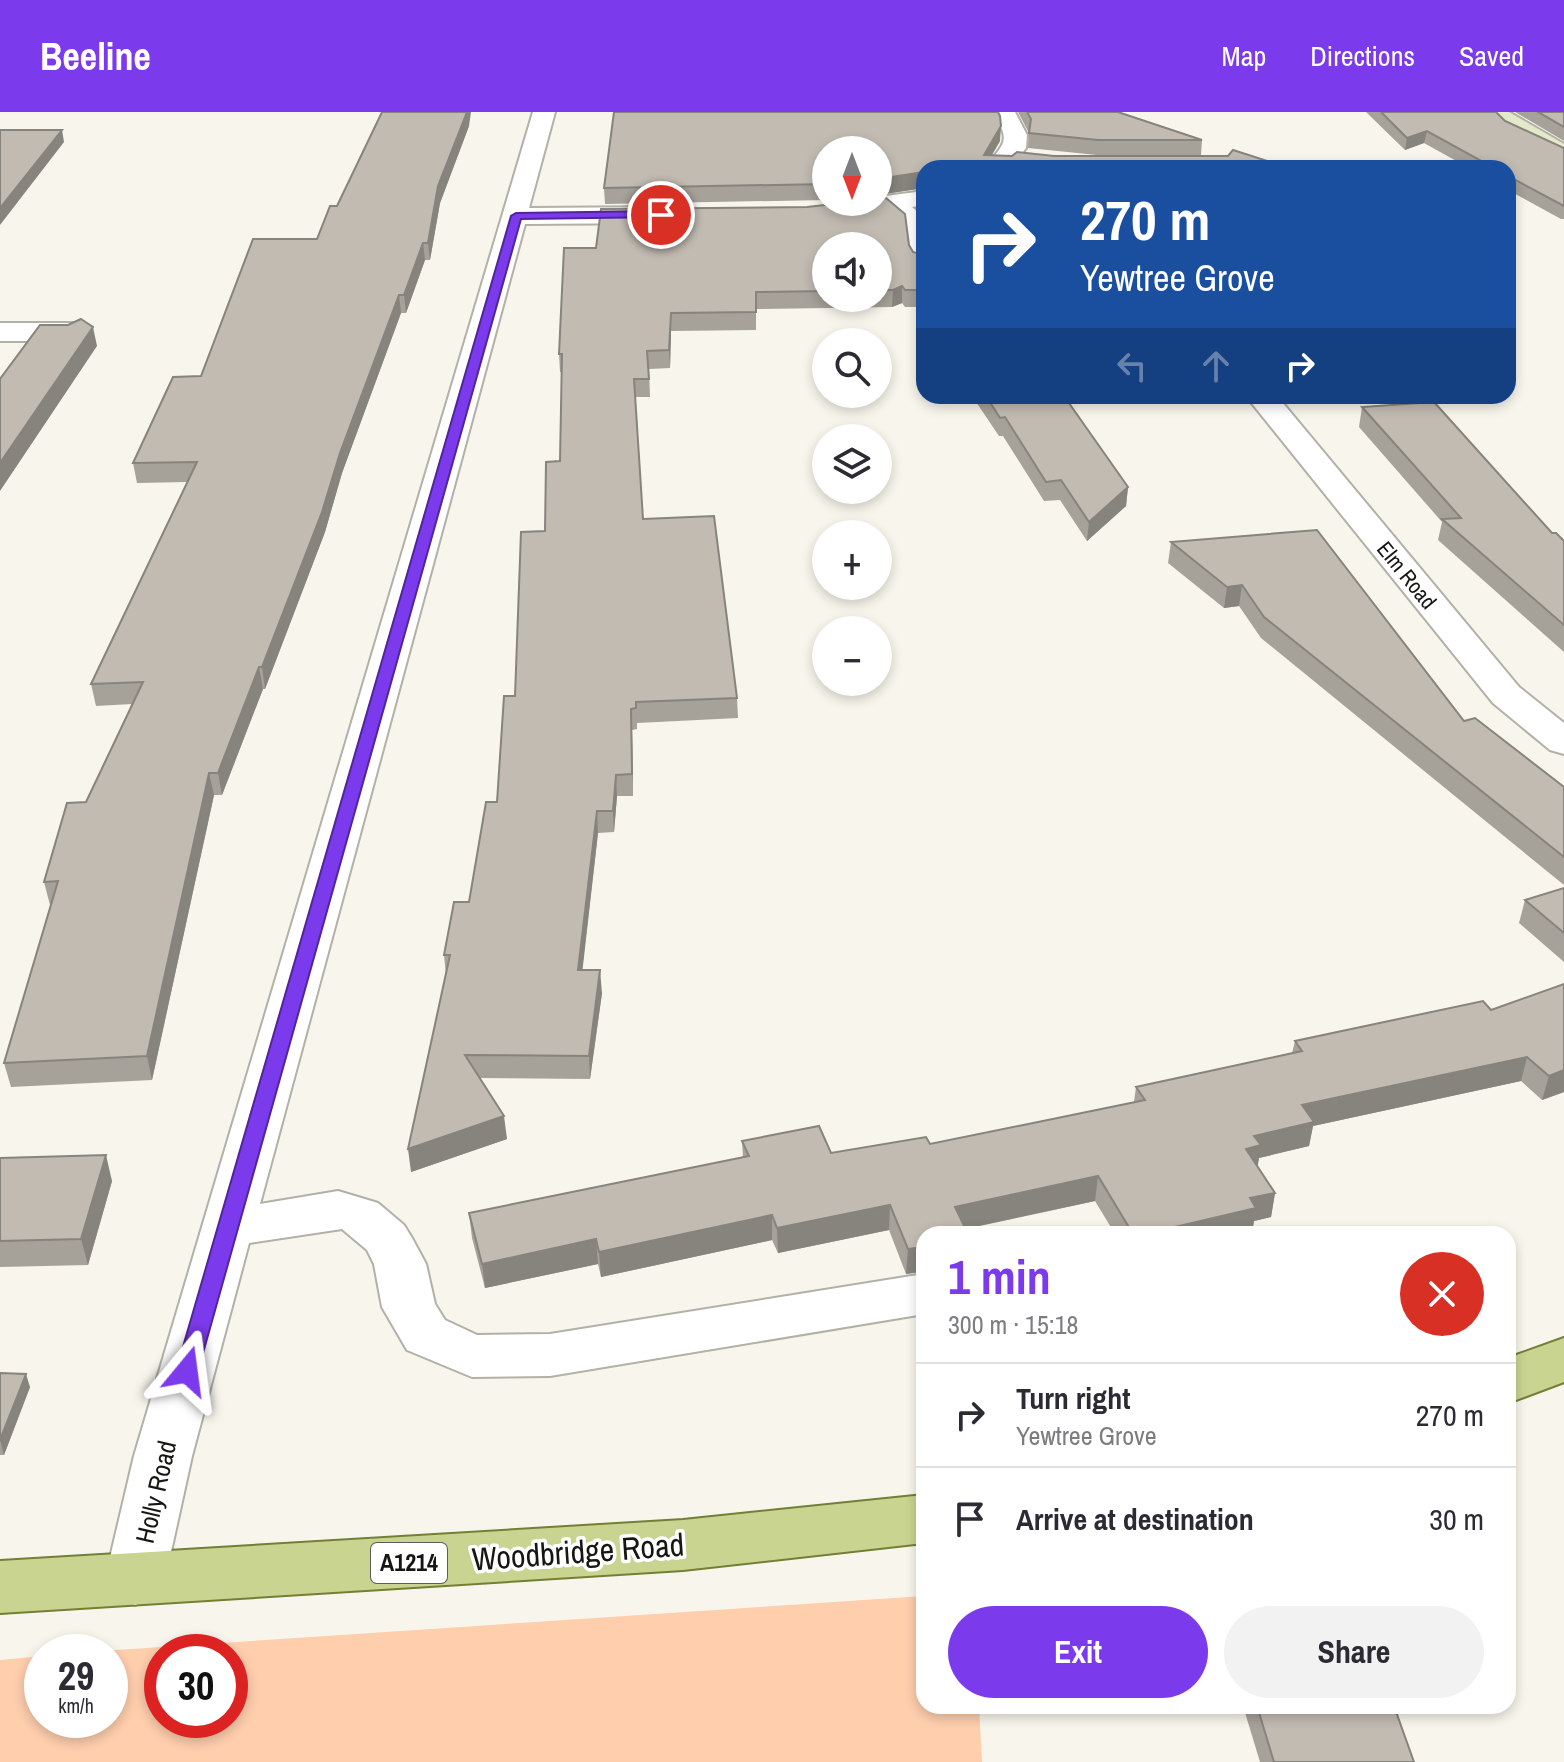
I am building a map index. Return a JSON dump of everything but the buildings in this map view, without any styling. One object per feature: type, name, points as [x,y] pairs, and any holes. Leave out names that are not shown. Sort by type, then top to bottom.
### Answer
[{"type":"main road","points":[[1516,1378],[1564,1359]]},
{"type":"main road","name":"Woodbridge Road","points":[[135,1579],[683,1545],[916,1520]]},
{"type":"main road","name":"A1214","points":[[0,1587],[135,1579]]},
{"type":"street","name":"Holly Road","points":[[135,1579],[163,1456],[544,112]]},
{"type":"street","points":[[1003,112],[1016,133],[1005,160]]},
{"type":"street","points":[[1495,112],[1564,154]]},
{"type":"street","points":[[1028,160],[1040,159]]},
{"type":"street","points":[[807,212],[916,200]]},
{"type":"street","points":[[893,204],[916,223]]},
{"type":"street","points":[[516,216],[686,214]]},
{"type":"street","points":[[0,332],[72,332]]},
{"type":"street","name":"Elm Road","points":[[1268,404],[1506,695],[1564,742]]},
{"type":"street","points":[[227,1228],[338,1209],[360,1216],[386,1238],[400,1264],[409,1307],[426,1335],[472,1356],[550,1355],[916,1295]]},
{"type":"shaded area","points":[[916,1597],[916,1714],[979,1714],[982,1762],[0,1762],[0,1660],[24,1658],[24,1738],[128,1738],[128,1649],[144,1648],[144,1738],[248,1738],[248,1641]]},
{"type":"route","points":[[187,1371],[516,216],[661,215]]}]
